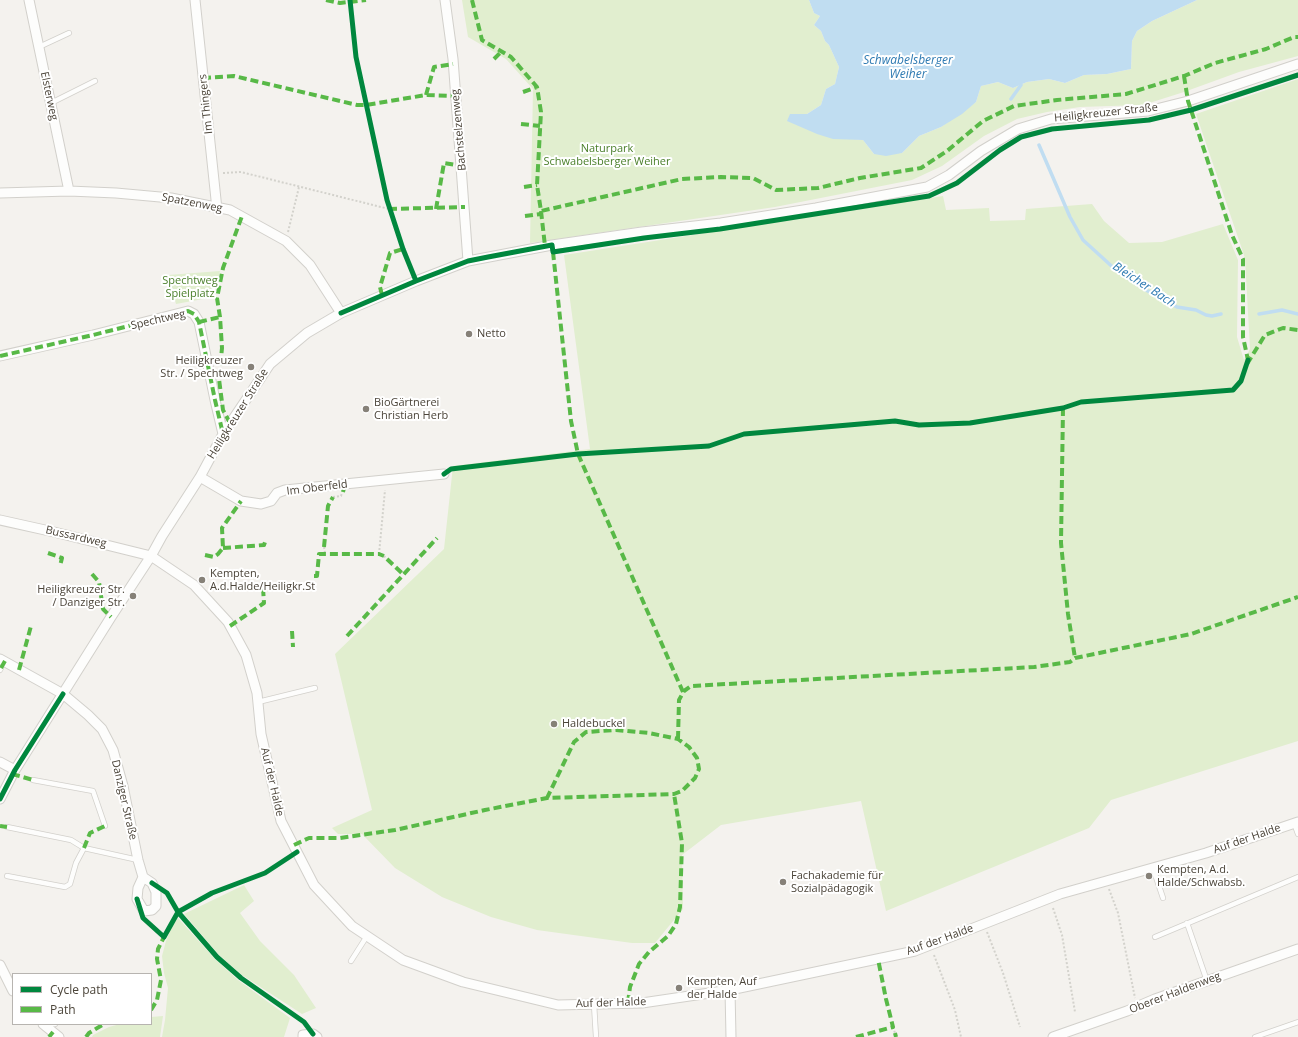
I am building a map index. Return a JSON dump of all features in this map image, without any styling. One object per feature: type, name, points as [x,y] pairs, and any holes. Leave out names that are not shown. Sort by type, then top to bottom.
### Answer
[{"type":"street","name":"Elsterweg","points":[[29,0],[69,192]]},
{"type":"street","name":"Im Thingers","points":[[195,0],[217,209]]},
{"type":"street","name":"Bachstelzenweg","points":[[445,0],[453,59],[468,261]]},
{"type":"street","name":"Heiligkreuzer Straße","points":[[0,799],[15,770],[200,477],[223,434],[270,364],[307,334],[341,313],[468,261],[567,243],[642,232],[721,223],[816,208],[928,187],[949,176],[981,151],[1018,129],[1051,119],[1148,111],[1188,101],[1298,64]]},
{"type":"street","name":"Spatzenweg","points":[[0,193],[116,193],[171,198],[217,209],[230,210],[286,241],[310,265],[341,313]]},
{"type":"street","name":"Spechtweg","points":[[0,356],[93,335],[188,311],[194,314],[199,322],[223,434]]},
{"type":"street","name":"Im Oberfeld","points":[[200,477],[241,501],[261,504],[271,501],[277,493],[285,490],[444,474]]},
{"type":"street","name":"Bussardweg","points":[[0,520],[151,556]]},
{"type":"street","name":"Auf der Halde","points":[[151,556],[194,585],[228,622],[246,655],[257,693],[261,734],[281,821],[314,885],[352,926],[403,960],[463,982],[558,1004],[642,1003],[730,990],[915,951],[1060,894],[1206,853],[1296,822]]},
{"type":"street","points":[[0,666],[63,694]]},
{"type":"street","name":"Danziger Straße","points":[[63,694],[102,729],[112,750],[123,786],[138,860],[143,877]]},
{"type":"street","points":[[0,762],[15,770]]},
{"type":"street","name":"Oberer Haldenweg","points":[[1053,1037],[1298,949]]},
{"type":"street","points":[[0,966],[12,988]]},
{"type":"street","points":[[730,990],[731,1037]]},
{"type":"street","points":[[43,1025],[59,1037]]},
{"type":"street","points":[[302,1037],[303,1035],[313,1034],[317,1037]]},
{"type":"lane","points":[[39,47],[69,33]]},
{"type":"lane","points":[[50,103],[95,81]]},
{"type":"lane","points":[[258,702],[315,688]]},
{"type":"lane","points":[[34,780],[93,791],[105,826]]},
{"type":"lane","points":[[1296,822],[1298,834]]},
{"type":"lane","points":[[7,827],[71,840],[84,848],[138,860]]},
{"type":"lane","points":[[7,876],[65,887],[70,884],[76,863],[84,848]]},
{"type":"lane","points":[[1153,868],[1163,898]]},
{"type":"lane","points":[[1155,937],[1298,877]]},
{"type":"lane","points":[[1187,923],[1207,981]]},
{"type":"lane","points":[[351,961],[367,936]]},
{"type":"lane","points":[[594,1004],[596,1037]]},
{"type":"lane","points":[[1255,1037],[1298,1022]]},
{"type":"path","points":[[214,174],[241,172],[389,209]]},
{"type":"path","points":[[286,241],[299,186]]},
{"type":"path","points":[[379,554],[386,480]]},
{"type":"path","points":[[324,547],[325,553]]},
{"type":"path","points":[[1106,881],[1118,913],[1136,1007]]},
{"type":"path","points":[[1049,898],[1062,935],[1075,1012]]},
{"type":"path","points":[[984,924],[1003,973],[1020,1027]]},
{"type":"path","points":[[931,945],[955,1010],[961,1037]]},
{"type":"path","points":[[893,1027],[895,1034]]},
{"type":"green space","name":"Naturpark Schwabelsberger Weiher","points":[[462,0],[809,0],[814,13],[820,16],[814,25],[821,31],[839,67],[835,84],[826,89],[821,105],[807,114],[790,114],[854,139],[863,140],[874,154],[902,153],[919,136],[941,127],[976,102],[981,86],[998,82],[1013,88],[1027,82],[1049,79],[1065,83],[1084,75],[1107,74],[1131,69],[1132,41],[1137,31],[1152,21],[1197,0],[1298,0],[1298,56],[1239,72],[1143,105],[1080,107],[1047,112],[1017,119],[984,136],[942,166],[912,180],[775,207],[530,243],[533,89],[506,59],[468,37]]},
{"type":"green space","points":[[1298,79],[1298,741],[1111,800],[1089,828],[886,911],[861,801],[721,825],[682,855],[683,909],[655,943],[632,943],[537,930],[491,917],[442,897],[395,868],[362,834],[338,834],[332,828],[372,810],[335,654],[444,549],[453,466],[590,449],[564,255],[943,196],[946,210],[989,208],[990,221],[1025,220],[1026,209],[1092,204],[1104,221],[1129,243],[1162,242],[1223,224],[1238,260],[1237,337],[1244,360],[1250,349],[1245,258],[1196,114]]},
{"type":"green space","name":"Spechtweg Spielplatz","points":[[220,271],[214,297],[176,304],[168,275]]},
{"type":"green space","points":[[244,885],[254,901],[240,913],[260,941],[294,975],[316,1008],[302,1014],[242,975],[219,955],[184,914]]},
{"type":"green space","points":[[178,918],[215,959],[238,980],[290,1018],[284,1037],[162,1037],[168,988],[162,956],[172,926]]},
{"type":"green space","points":[[163,1016],[160,1037],[92,1037],[93,1035],[109,1027],[116,1025],[152,1025],[152,1017]]},
{"type":"water","name":"Schwabelsberger Weiher","points":[[809,0],[1197,0],[1152,21],[1137,31],[1132,41],[1131,69],[1107,74],[1084,75],[1065,83],[1049,79],[1027,82],[1013,88],[998,82],[981,86],[976,102],[962,114],[941,127],[919,136],[902,153],[886,156],[874,154],[863,140],[833,139],[787,121],[790,114],[807,114],[821,105],[826,89],[835,84],[839,67],[821,31],[814,25],[820,16],[814,13]]},
{"type":"waterway","name":"Bleicher Bach","points":[[1011,99],[1021,85]]},
{"type":"waterway","name":"Bleicher Bach","points":[[1039,145],[1070,217],[1083,240],[1117,271],[1146,290],[1177,307],[1196,310],[1212,316],[1221,314]]},
{"type":"waterway","name":"Bleicher Bach","points":[[1259,314],[1282,310],[1298,314]]},
{"type":"marked path","points":[[326,0],[340,3],[366,0]]},
{"type":"marked path","points":[[472,0],[482,40],[511,57],[537,87],[541,112],[537,185],[541,211],[682,179],[721,177],[753,178],[776,190],[818,188],[860,178],[921,168],[947,151],[983,121],[1014,106],[1057,100],[1126,94],[1184,76],[1215,63],[1266,49],[1294,37],[1298,37]]},
{"type":"marked path","points":[[494,59],[502,51]]},
{"type":"marked path","points":[[426,95],[434,67],[453,64]]},
{"type":"marked path","points":[[203,78],[234,76],[357,105],[366,105],[426,95],[456,96]]},
{"type":"marked path","points":[[1184,76],[1188,101],[1232,235],[1243,259],[1243,337],[1248,360]]},
{"type":"marked path","points":[[523,92],[537,87]]},
{"type":"marked path","points":[[521,124],[540,126]]},
{"type":"marked path","points":[[436,209],[444,163],[462,166]]},
{"type":"marked path","points":[[524,187],[537,185]]},
{"type":"marked path","points":[[389,209],[465,207]]},
{"type":"marked path","points":[[541,211],[545,246]]},
{"type":"marked path","points":[[525,216],[541,214]]},
{"type":"marked path","points":[[230,423],[223,410],[219,379],[222,348],[217,298],[223,268],[242,216]]},
{"type":"marked path","points":[[382,295],[380,287],[390,253],[403,249]]},
{"type":"marked path","points":[[553,252],[571,421],[578,454],[683,692]]},
{"type":"marked path","points":[[0,356],[93,335],[188,311],[194,314],[199,322],[223,434]]},
{"type":"marked path","points":[[199,322],[220,317]]},
{"type":"marked path","points":[[1247,364],[1265,335],[1283,328],[1298,330]]},
{"type":"marked path","points":[[1063,408],[1061,543],[1068,614],[1075,658]]},
{"type":"marked path","points":[[343,492],[345,484]]},
{"type":"marked path","points":[[324,547],[328,506],[333,497]]},
{"type":"marked path","points":[[205,555],[214,557],[223,548],[222,528],[241,501]]},
{"type":"marked path","points":[[347,636],[437,538]]},
{"type":"marked path","points":[[223,548],[264,545],[266,539]]},
{"type":"marked path","points":[[48,553],[62,558],[60,566]]},
{"type":"marked path","points":[[314,576],[317,576],[319,554],[379,554],[384,556]]},
{"type":"marked path","points":[[387,559],[404,575]]},
{"type":"marked path","points":[[92,574],[99,582],[103,609],[111,617]]},
{"type":"marked path","points":[[230,626],[264,603],[263,588]]},
{"type":"marked path","points":[[678,739],[679,700],[684,691],[691,686],[1034,667],[1070,662],[1075,658],[1191,634],[1298,597]]},
{"type":"marked path","points":[[19,670],[31,626]]},
{"type":"marked path","points":[[292,631],[293,647]]},
{"type":"marked path","points":[[1,668],[5,661]]},
{"type":"marked path","points":[[294,845],[309,838],[340,838],[395,830],[547,798],[674,794],[682,791],[695,778],[699,769],[697,758],[689,747],[678,739],[649,733],[616,730],[586,732],[574,742],[547,798]]},
{"type":"marked path","points":[[12,774],[33,780]]},
{"type":"marked path","points":[[628,1003],[630,987],[639,964],[649,952],[668,936],[676,924],[680,907],[682,843],[674,794]]},
{"type":"marked path","points":[[0,826],[7,827]]},
{"type":"marked path","points":[[84,848],[90,833],[105,826]]},
{"type":"marked path","points":[[152,1008],[157,1000],[161,980],[157,959],[158,949],[165,935]]},
{"type":"marked path","points":[[856,1037],[893,1027],[878,959]]},
{"type":"marked path","points":[[86,1037],[89,1033],[102,1025]]},
{"type":"marked path","points":[[49,1037],[53,1032]]},
{"type":"marked path","points":[[895,1033],[896,1037]]},
{"type":"cycle path","points":[[350,0],[356,57],[387,200],[403,249],[416,281]]},
{"type":"cycle path","points":[[341,313],[468,261],[488,257],[552,245],[553,252],[644,238],[720,229],[929,196],[957,183],[1000,150],[1021,137],[1052,129],[1149,120],[1191,110],[1298,75]]},
{"type":"cycle path","points":[[444,474],[451,469],[578,454],[709,446],[744,434],[895,421],[919,425],[970,423],[1063,408],[1081,402],[1233,390],[1241,381],[1248,360]]},
{"type":"cycle path","points":[[0,799],[15,770],[63,694]]},
{"type":"cycle path","points":[[137,899],[143,918],[164,937],[178,912],[212,893],[265,873],[297,852]]},
{"type":"cycle path","points":[[152,883],[167,893],[178,912],[217,957],[241,978],[304,1022],[313,1034]]},
{"type":"place","name":"Netto","points":[[469,334]]},
{"type":"place","name":"Heiligkreuzer Str. / Spechtweg","points":[[251,367]]},
{"type":"place","name":"BioGärtnerei Christian Herb","points":[[366,409]]},
{"type":"place","name":"Kempten, A.d.Halde/Heiligkr.St","points":[[202,580]]},
{"type":"place","name":"Heiligkreuzer Str. / Danziger Str.","points":[[133,596]]},
{"type":"place","name":"Haldebuckel","points":[[554,724]]},
{"type":"place","name":"Kempten, A.d. Halde/Schwabsb.","points":[[1149,876]]},
{"type":"place","name":"Fachakademie für Sozialpädagogik","points":[[783,882]]},
{"type":"place","name":"Kempten, Auf der Halde","points":[[679,988]]}]
